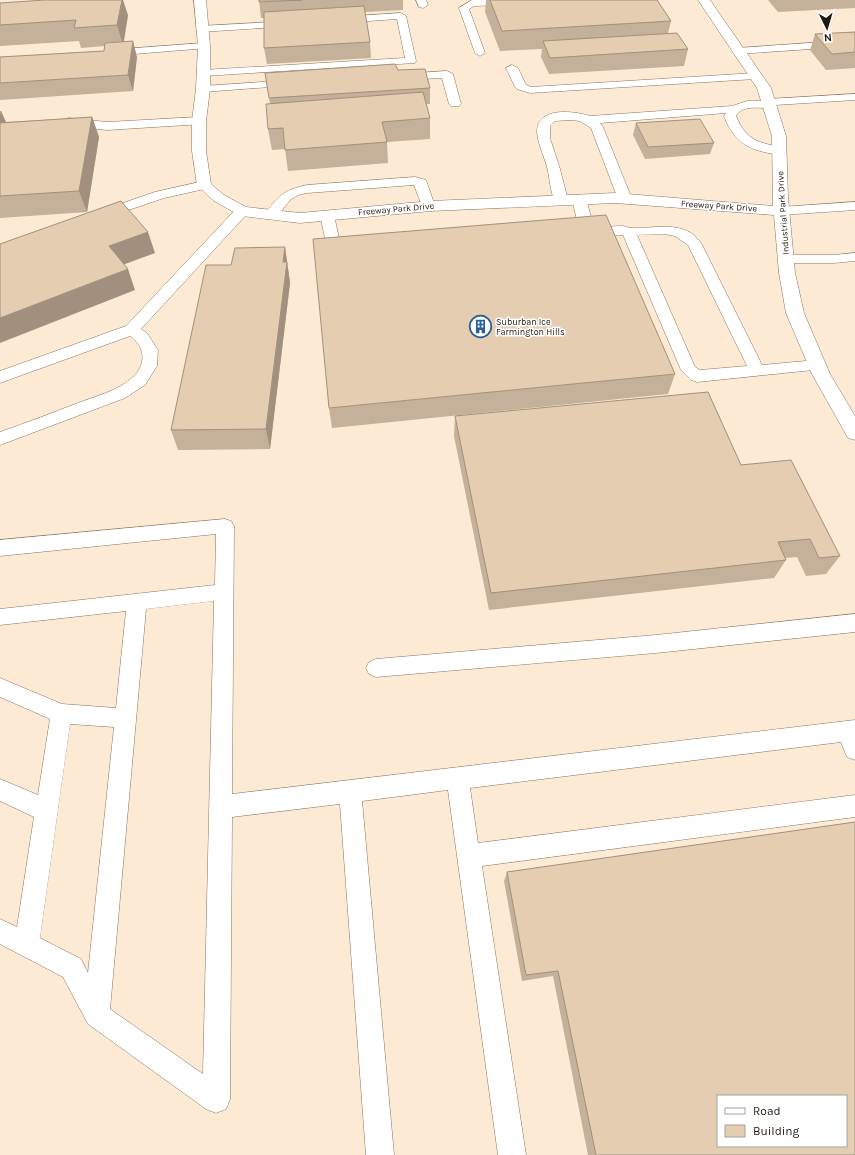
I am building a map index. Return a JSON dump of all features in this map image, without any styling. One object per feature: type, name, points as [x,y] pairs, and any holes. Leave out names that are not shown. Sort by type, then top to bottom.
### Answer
[{"type":"street","points":[[200,0],[201,29],[204,46],[203,89],[199,121],[199,151],[204,185]]},
{"type":"street","name":"Industrial Park Drive","points":[[704,0],[764,88],[779,136],[781,210],[786,259],[796,313],[817,365],[855,433]]},
{"type":"street","name":"Freeway Park Drive","points":[[204,185],[219,198],[242,211],[300,218],[428,206],[580,199],[625,199],[781,210]]},
{"type":"lane","points":[[480,53],[464,8],[472,3],[521,1]]},
{"type":"lane","points":[[203,73],[411,61],[400,16],[329,21]]},
{"type":"lane","points":[[201,29],[297,23]]},
{"type":"lane","points":[[738,51],[855,43]]},
{"type":"lane","points":[[95,54],[204,46]]},
{"type":"lane","points":[[512,68],[521,87],[530,90],[755,76]]},
{"type":"lane","points":[[392,77],[447,74],[455,104]]},
{"type":"lane","points":[[203,89],[305,82]]},
{"type":"lane","points":[[589,120],[733,110],[744,106],[855,97]]},
{"type":"lane","points":[[733,110],[730,116],[732,122],[738,134],[744,140],[760,148],[779,151]]},
{"type":"lane","points":[[560,200],[554,170],[544,141],[544,123],[550,118],[566,116],[589,120],[597,127],[625,199]]},
{"type":"lane","points":[[58,123],[72,122],[107,126],[199,121]]},
{"type":"lane","points":[[271,214],[286,195],[295,191],[415,181],[421,183],[424,187],[428,206]]},
{"type":"lane","points":[[87,221],[160,195],[204,185]]},
{"type":"lane","points":[[580,199],[588,233]]},
{"type":"lane","points":[[781,210],[855,206]]},
{"type":"lane","points":[[0,377],[131,330],[242,211]]},
{"type":"lane","points":[[327,215],[335,252],[358,252]]},
{"type":"lane","points":[[572,234],[623,230],[629,232],[656,229],[676,231],[689,237],[694,243],[757,370]]},
{"type":"lane","points":[[629,232],[688,370],[697,376],[817,365]]},
{"type":"lane","points":[[786,259],[855,257]]},
{"type":"lane","points":[[0,438],[119,394],[138,381],[149,366],[150,350],[142,337],[131,330]]},
{"type":"lane","points":[[0,548],[225,526],[216,1099],[97,1015],[72,968],[0,931]]},
{"type":"lane","points":[[0,617],[224,592]]},
{"type":"lane","points":[[97,1015],[138,601]]},
{"type":"lane","points":[[376,668],[656,644],[855,623]]},
{"type":"lane","points":[[0,687],[61,714],[126,718]]},
{"type":"lane","points":[[27,944],[61,714]]},
{"type":"lane","points":[[221,807],[457,778],[852,737]]},
{"type":"lane","points":[[457,778],[512,1155]]},
{"type":"lane","points":[[0,790],[47,811]]},
{"type":"lane","points":[[350,791],[380,1155]]},
{"type":"lane","points":[[468,856],[855,806]]},
{"type":"building","points":[[45,0],[122,0],[117,25],[74,28],[76,20],[0,25],[0,3]]},
{"type":"building","points":[[259,0],[302,0],[259,2]]},
{"type":"building","points":[[490,0],[657,0],[671,21],[502,31]]},
{"type":"building","points":[[364,6],[370,42],[264,48],[264,12]]},
{"type":"building","points":[[855,32],[855,52],[832,54],[815,34]]},
{"type":"building","points":[[677,33],[688,49],[550,58],[543,41]]},
{"type":"building","points":[[133,41],[128,75],[0,83],[0,57],[104,51],[105,43]]},
{"type":"building","points":[[395,64],[398,70],[425,69],[430,88],[269,98],[265,73]]},
{"type":"building","points":[[423,92],[430,118],[382,122],[387,142],[285,150],[283,128],[268,129],[266,104]]},
{"type":"building","points":[[92,117],[79,191],[0,196],[0,123]]},
{"type":"building","points":[[700,119],[714,143],[648,147],[636,123]]},
{"type":"building","points":[[121,201],[148,232],[109,246],[128,269],[0,318],[0,244]]},
{"type":"building","name":"Suburban Ice Farmington Hills","points":[[606,215],[675,374],[329,408],[313,239]]},
{"type":"building","points":[[285,247],[283,262],[287,262],[266,429],[171,430],[206,265],[231,265],[235,248]]},
{"type":"building","points":[[708,392],[741,465],[791,460],[840,556],[819,558],[810,539],[778,542],[786,560],[491,593],[455,416]]},
{"type":"building","points":[[855,822],[855,1155],[596,1155],[558,971],[526,975],[507,872]]},
{"type":"place","name":"Suburban Ice Farmington Hills","points":[[481,327]]}]
